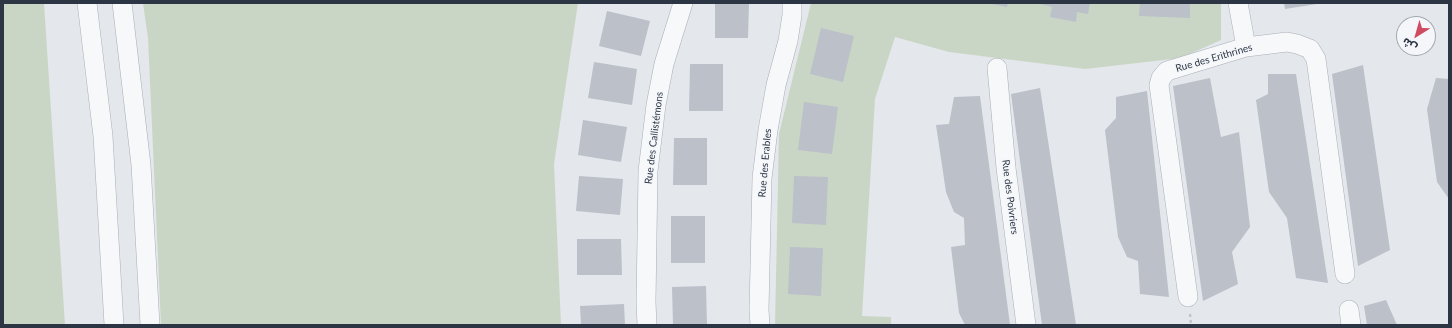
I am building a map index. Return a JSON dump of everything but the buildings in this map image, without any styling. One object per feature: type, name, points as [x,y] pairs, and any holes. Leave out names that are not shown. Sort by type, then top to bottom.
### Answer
[{"type":"street","points":[[86,3],[103,136],[114,325]]},
{"type":"street","points":[[122,3],[141,165],[150,325]]},
{"type":"street","name":"Rue des Callistémons","points":[[647,325],[648,171],[656,106],[664,64],[683,3]]},
{"type":"street","name":"Rue des Erables","points":[[760,325],[759,303],[762,178],[768,130],[776,85],[788,41],[792,15],[792,3]]},
{"type":"street","points":[[1238,3],[1246,47]]},
{"type":"street","name":"Rue des Erithrines","points":[[1188,297],[1159,85],[1161,78],[1166,71],[1246,47],[1287,42],[1310,49],[1316,59],[1345,274]]},
{"type":"street","name":"Rue des Poivriers","points":[[997,68],[1006,168],[1026,325]]},
{"type":"green space","points":[[3,3],[44,3],[65,325],[3,325]]},
{"type":"green space","points":[[143,3],[578,3],[554,164],[561,325],[161,325],[148,38]]},
{"type":"green space","points":[[811,3],[1221,3],[1221,40],[1181,58],[1085,69],[949,52],[895,37],[875,99],[862,316],[891,317],[891,325],[775,325],[779,134]]}]
